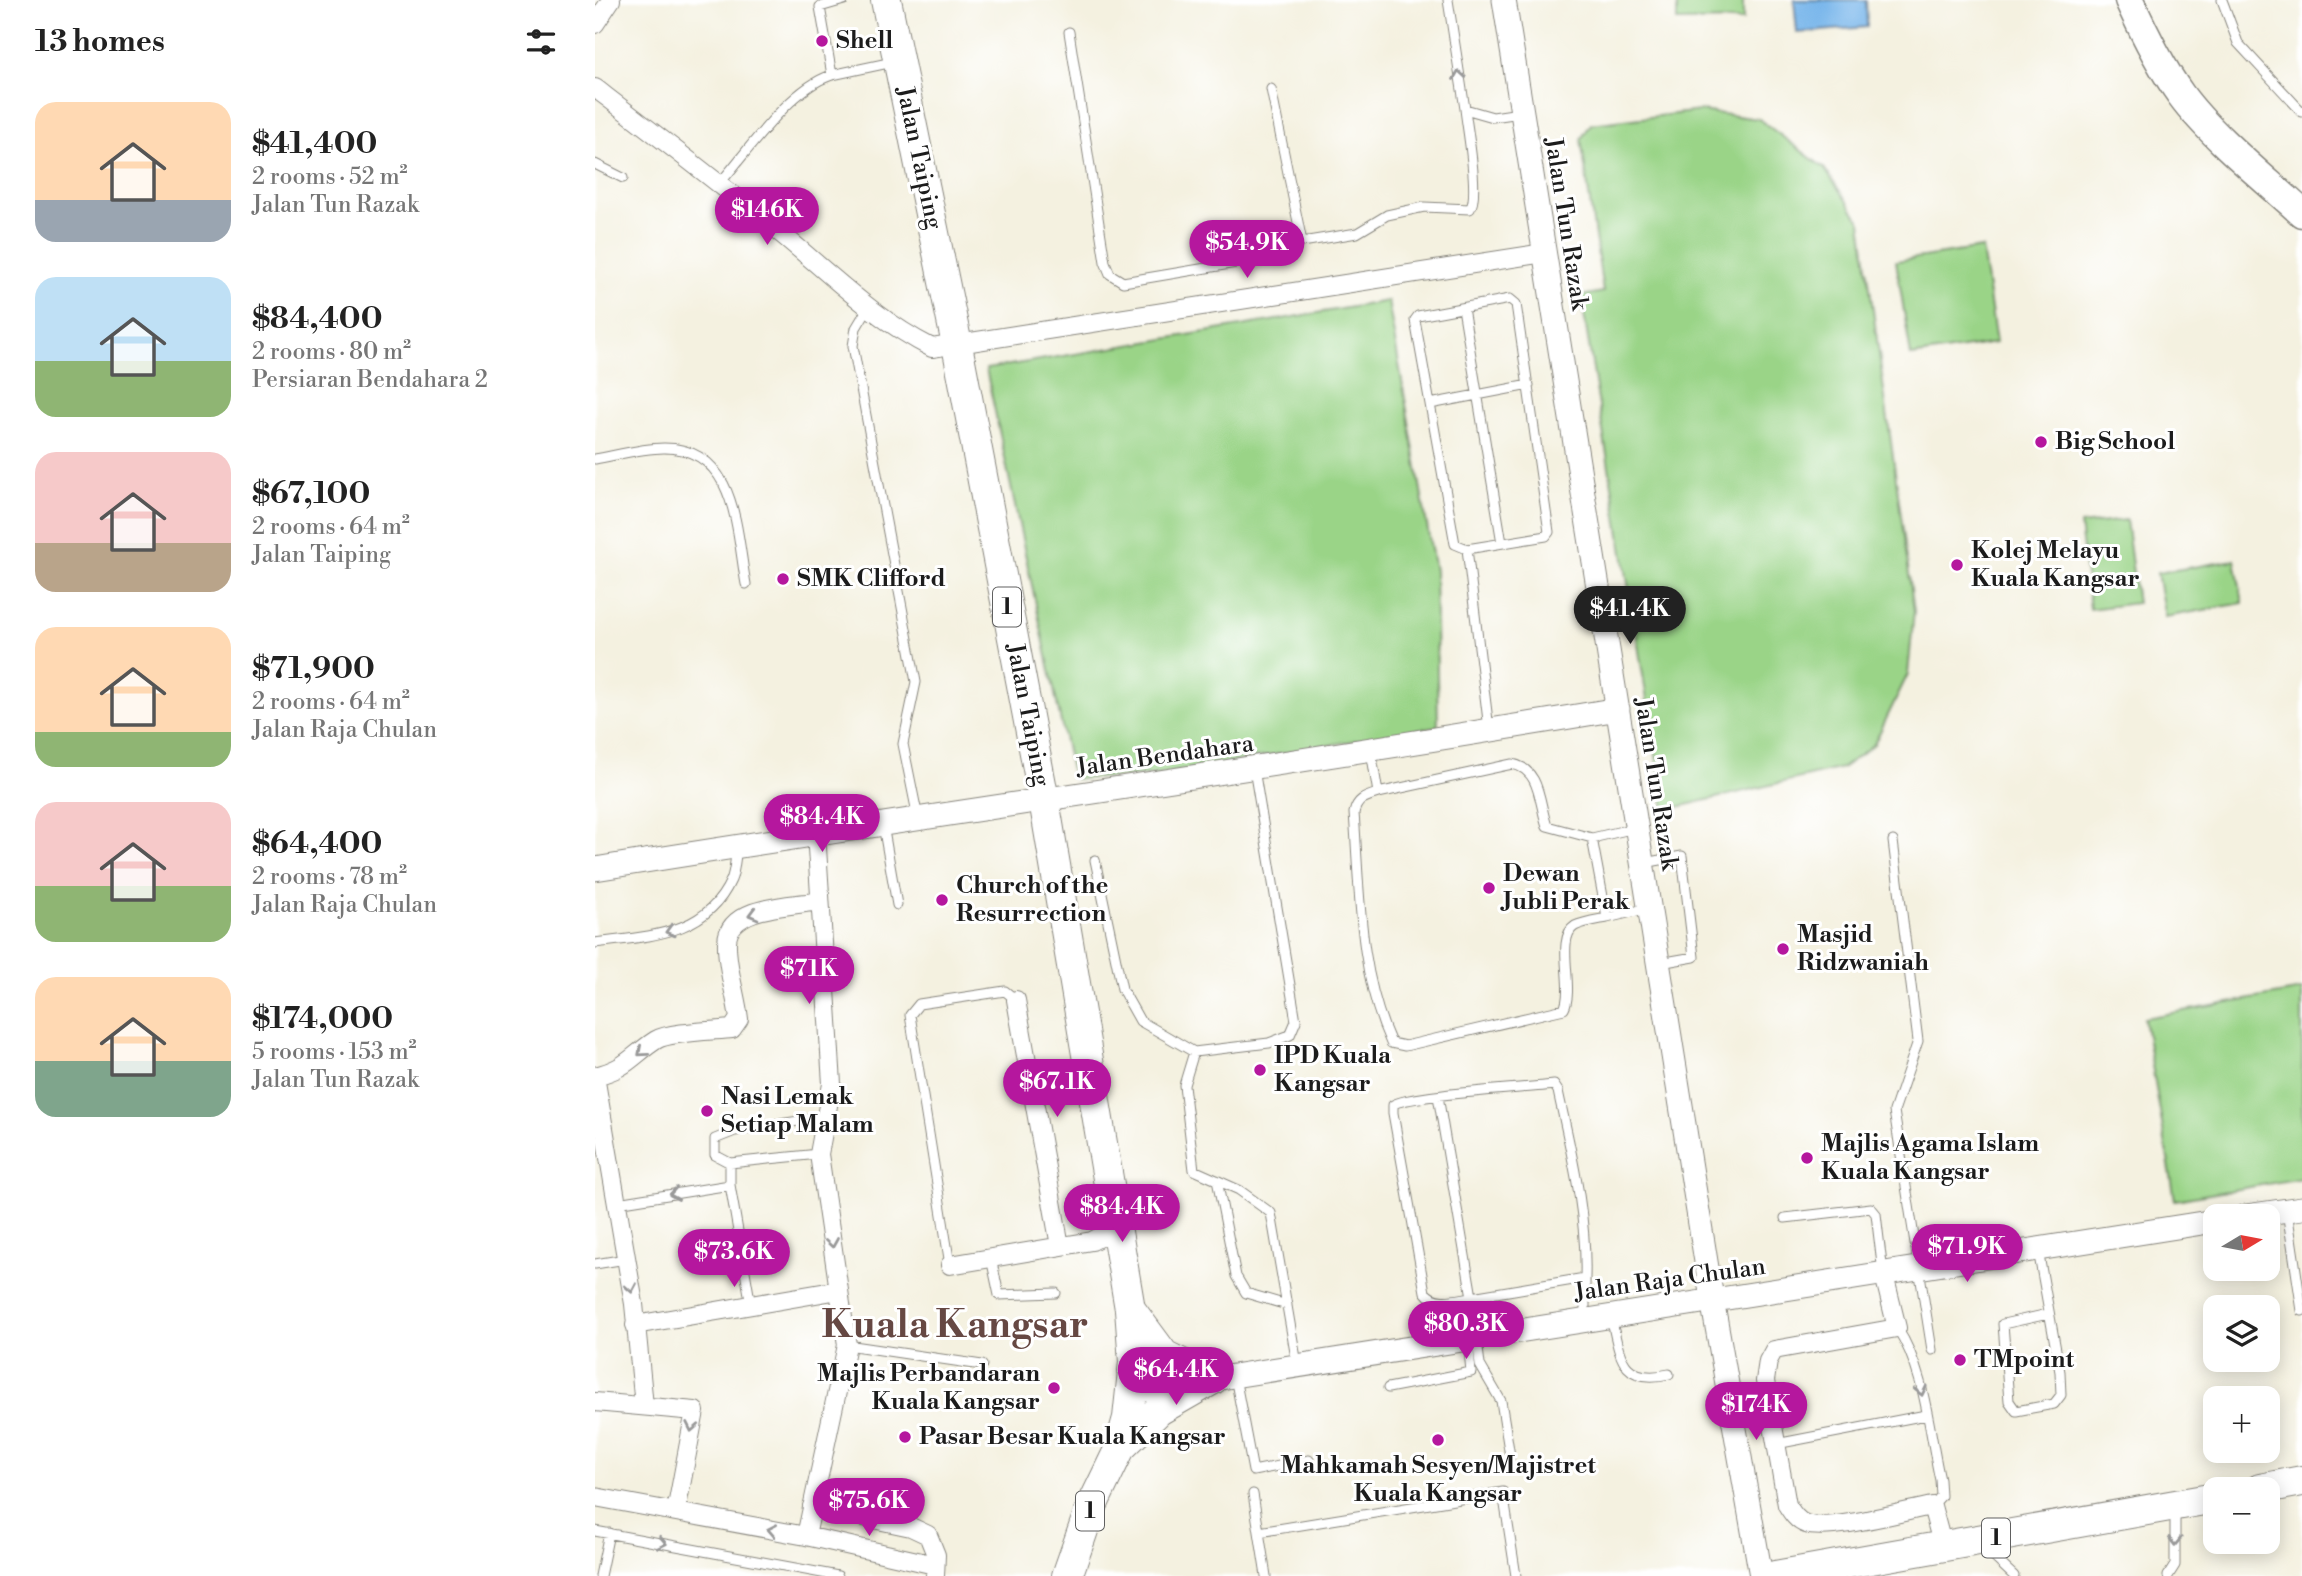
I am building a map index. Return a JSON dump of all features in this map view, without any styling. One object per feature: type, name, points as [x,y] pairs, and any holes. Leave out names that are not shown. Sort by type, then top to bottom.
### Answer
[{"type":"highway","name":"Jalan Taiping","points":[[886,0],[957,345],[1044,800],[1130,1309]]},
{"type":"highway","points":[[1130,1309],[1164,1355],[1224,1378]]},
{"type":"highway","name":"1","points":[[1067,1576],[1090,1510],[1119,1450],[1132,1392],[1130,1309]]},
{"type":"highway","points":[[1119,1450],[1159,1410],[1224,1378]]},
{"type":"highway","points":[[2280,1485],[2302,1481]]},
{"type":"highway","name":"1","points":[[1775,1576],[1882,1567],[1943,1547],[2203,1500]]},
{"type":"main road","points":[[2129,0],[2150,45],[2182,97],[2243,160],[2302,213]]},
{"type":"street","points":[[595,24],[611,0]]},
{"type":"street","name":"Jalan Tun Razak","points":[[1504,0],[1712,1299],[1761,1576]]},
{"type":"street","points":[[595,88],[720,183],[868,307],[909,337],[932,348],[1544,253]]},
{"type":"street","name":"Jalan Bendahara","points":[[595,869],[815,832],[1371,751],[1618,709]]},
{"type":"street","points":[[806,1536],[847,1345],[819,1154],[832,1084],[815,832]]},
{"type":"street","points":[[644,1406],[626,1259],[595,1076],[624,1065],[658,1038],[732,1029],[739,1018],[727,942],[732,925],[743,916],[820,901]]},
{"type":"street","points":[[1016,1000],[1061,1246]]},
{"type":"street","points":[[950,1265],[1092,1241],[1105,1234],[1113,1216]]},
{"type":"street","name":"Jalan Raja Chulan","points":[[1132,1392],[1712,1299],[1921,1270],[2203,1223]]},
{"type":"street","points":[[1092,1241],[1108,1246],[1121,1262]]},
{"type":"street","points":[[1884,1275],[1897,1328],[1774,1350],[1767,1361],[1765,1381],[1787,1505],[1793,1516],[1806,1524],[1825,1526],[1932,1506],[1943,1547]]},
{"type":"street","points":[[635,1325],[839,1290]]},
{"type":"street","points":[[595,1402],[695,1411],[676,1512]]},
{"type":"street","points":[[595,1497],[806,1536],[935,1571],[936,1555],[928,1535],[911,1527],[812,1506]]},
{"type":"lane","points":[[832,75],[820,7],[844,0]]},
{"type":"lane","points":[[1069,32],[1105,262],[1110,274],[1122,282],[1242,262],[1302,242],[1357,233],[1387,215],[1423,207],[1473,207],[1465,109],[1448,0]]},
{"type":"lane","points":[[2222,0],[2238,43],[2302,112]]},
{"type":"lane","points":[[720,183],[797,96],[815,80],[898,61]]},
{"type":"lane","points":[[1271,89],[1302,242]]},
{"type":"lane","points":[[1465,109],[1493,117],[1522,113]]},
{"type":"lane","points":[[595,164],[623,178]]},
{"type":"lane","points":[[1514,301],[1529,385],[1549,532],[1546,536],[1467,549],[1455,544],[1416,318],[1514,301]]},
{"type":"lane","points":[[868,307],[856,328],[853,346],[916,682],[903,744],[918,818]]},
{"type":"lane","points":[[1463,308],[1502,543]]},
{"type":"lane","points":[[1430,404],[1529,385]]},
{"type":"lane","points":[[595,458],[664,448],[693,452],[708,461],[725,481],[746,584]]},
{"type":"lane","points":[[1467,549],[1489,731]]},
{"type":"lane","points":[[1371,751],[1378,793]]},
{"type":"lane","points":[[1636,828],[1593,838],[1547,826],[1537,784],[1521,766],[1512,764],[1361,799],[1356,804],[1354,813],[1366,961],[1381,1022],[1391,1043],[1405,1046],[1564,1009],[1570,999],[1565,942],[1568,933],[1576,926],[1649,908]]},
{"type":"lane","points":[[1095,860],[1122,989],[1140,1021],[1194,1052],[1269,1043],[1290,1035],[1296,1021],[1254,769]]},
{"type":"lane","points":[[883,823],[897,905]]},
{"type":"lane","points":[[1593,838],[1607,918]]},
{"type":"lane","points":[[1893,841],[1918,1041],[1894,1111],[1932,1350]]},
{"type":"lane","points":[[595,943],[661,934],[696,923],[732,879],[737,846]]},
{"type":"lane","points":[[1642,864],[1682,856],[1694,957],[1658,964]]},
{"type":"lane","points":[[950,1265],[910,1015],[919,1004],[1005,990],[1016,1000]]},
{"type":"lane","points":[[1194,1052],[1184,1085],[1194,1170],[1239,1190],[1271,1213],[1297,1366]]},
{"type":"lane","points":[[1585,1278],[1472,1297],[1437,1300],[1425,1292],[1393,1105],[1397,1101],[1554,1085],[1558,1091],[1580,1201],[1586,1250],[1585,1319]]},
{"type":"lane","points":[[1388,1388],[1471,1372],[1472,1297],[1438,1096]]},
{"type":"lane","points":[[819,1154],[730,1163],[715,1155],[715,1139],[734,1131],[824,1117]]},
{"type":"lane","points":[[730,1163],[730,1185],[751,1306]]},
{"type":"lane","points":[[1217,1180],[1236,1276],[1246,1293],[1287,1305]]},
{"type":"lane","points":[[617,1203],[730,1185]]},
{"type":"lane","points":[[1785,1218],[1871,1208],[1876,1214],[1884,1275]]},
{"type":"lane","points":[[2294,1209],[2302,1311]]},
{"type":"lane","points":[[2038,1250],[2060,1372],[2061,1395],[2055,1404],[2016,1411],[2009,1401],[2003,1324],[2048,1314]]},
{"type":"lane","points":[[991,1258],[999,1295],[1056,1293]]},
{"type":"lane","points":[[595,1264],[626,1259]]},
{"type":"lane","points":[[1611,1315],[1621,1360],[1632,1372],[1649,1379],[1669,1374]]},
{"type":"lane","points":[[1897,1328],[1906,1342],[1916,1368],[1940,1480],[1941,1496],[1932,1506]]},
{"type":"lane","points":[[1472,1337],[1480,1365],[1501,1401],[1510,1456]]},
{"type":"lane","points":[[847,1345],[982,1365]]},
{"type":"lane","points":[[1224,1378],[1253,1471],[1309,1460]]},
{"type":"lane","points":[[1776,1444],[1926,1415]]},
{"type":"lane","points":[[1259,1532],[1503,1492],[1516,1576]]},
{"type":"lane","points":[[1253,1494],[1266,1576]]},
{"type":"lane","points":[[2168,1576],[2175,1565],[2175,1505]]},
{"type":"lane","points":[[595,1531],[838,1576]]},
{"type":"lane","points":[[600,1576],[609,1534]]},
{"type":"lane","points":[[1977,1541],[2014,1576]]},
{"type":"green space","points":[[1677,0],[1743,0],[1743,20],[1677,21]]},
{"type":"green space","points":[[1700,111],[1759,119],[1824,168],[1861,222],[1914,611],[1908,674],[1874,744],[1842,768],[1665,810],[1581,296],[1603,292],[1581,139],[1591,124]]},
{"type":"green space","points":[[1982,248],[1996,343],[1911,356],[1896,261]]},
{"type":"green space","points":[[1388,301],[1435,571],[1438,726],[1158,775],[1073,779],[986,369]]},
{"type":"green space","points":[[2126,520],[2137,603],[2090,609],[2080,525]]},
{"type":"green space","points":[[2235,560],[2243,603],[2165,617],[2157,573]]},
{"type":"green space","points":[[2302,990],[2302,1178],[2175,1200],[2144,1018]]},
{"type":"water","points":[[1794,0],[1866,0],[1867,27],[1797,33]]},
{"type":"place","name":"Shell","points":[[822,41]]},
{"type":"place","name":"Big School","points":[[2041,442]]},
{"type":"place","name":"Kolej Melayu Kuala Kangsar","points":[[1957,565]]},
{"type":"place","name":"SMK Clifford","points":[[783,579]]},
{"type":"place","name":"Dewan Jubli Perak","points":[[1489,888]]},
{"type":"place","name":"Church of the Resurrection","points":[[942,900]]},
{"type":"place","name":"Masjid Ridzwaniah","points":[[1783,949]]},
{"type":"place","name":"IPD Kuala Kangsar","points":[[1260,1070]]},
{"type":"place","name":"Nasi Lemak Setiap Malam","points":[[707,1111]]},
{"type":"place","name":"Majlis Agama Islam Kuala Kangsar","points":[[1807,1158]]},
{"type":"place","name":"TMpoint","points":[[1960,1360]]},
{"type":"place","name":"Majlis Perbandaran Kuala Kangsar","points":[[1054,1388]]},
{"type":"place","name":"Pasar Besar Kuala Kangsar","points":[[905,1437]]},
{"type":"place","name":"Mahkamah Sesyen/Majistret Kuala Kangsar","points":[[1438,1440]]},
{"type":"district","name":"Kuala Kangsar","points":[[955,1325]]}]
